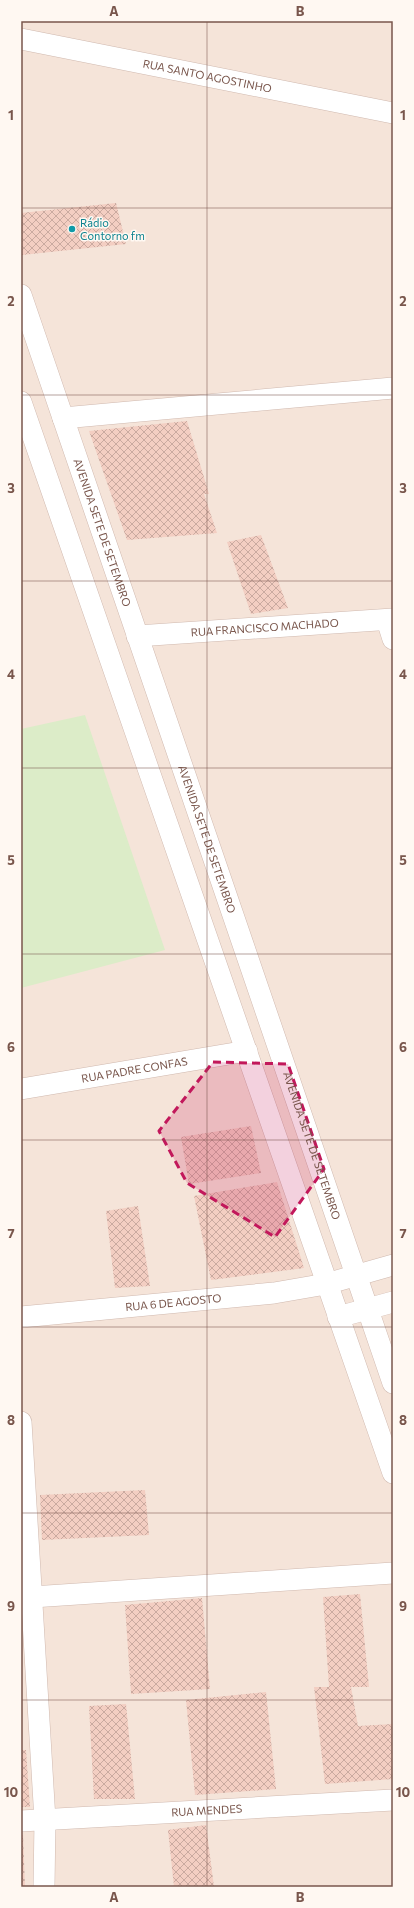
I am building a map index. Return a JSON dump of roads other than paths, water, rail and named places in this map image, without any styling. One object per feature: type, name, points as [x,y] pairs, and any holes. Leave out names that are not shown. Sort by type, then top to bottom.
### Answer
[{"type":"street","name":"RUA SANTO AGOSTINHO","points":[[21,39],[393,113]]},
{"type":"street","name":"AVENIDA SETE DE SETEMBRO","points":[[21,295],[393,1383]]},
{"type":"street","points":[[63,418],[393,388]]},
{"type":"street","points":[[21,402],[247,1051],[326,1284],[393,1473]]},
{"type":"street","name":"RUA FRANCISCO MACHADO","points":[[137,636],[391,626]]},
{"type":"street","name":"RUA PADRE CONFAS","points":[[21,1089],[247,1051]]},
{"type":"street","name":"RUA 6 DE AGOSTO","points":[[21,1317],[274,1292],[326,1284],[393,1265]]},
{"type":"street","points":[[338,1317],[393,1302]]},
{"type":"street","points":[[21,1422],[45,1820],[44,1887]]},
{"type":"street","points":[[32,1597],[393,1572]]},
{"type":"street","name":"RUA MENDES","points":[[21,1821],[393,1800]]},
{"type":"place","name":"Rádio Contorno fm","points":[[72,229]]}]
